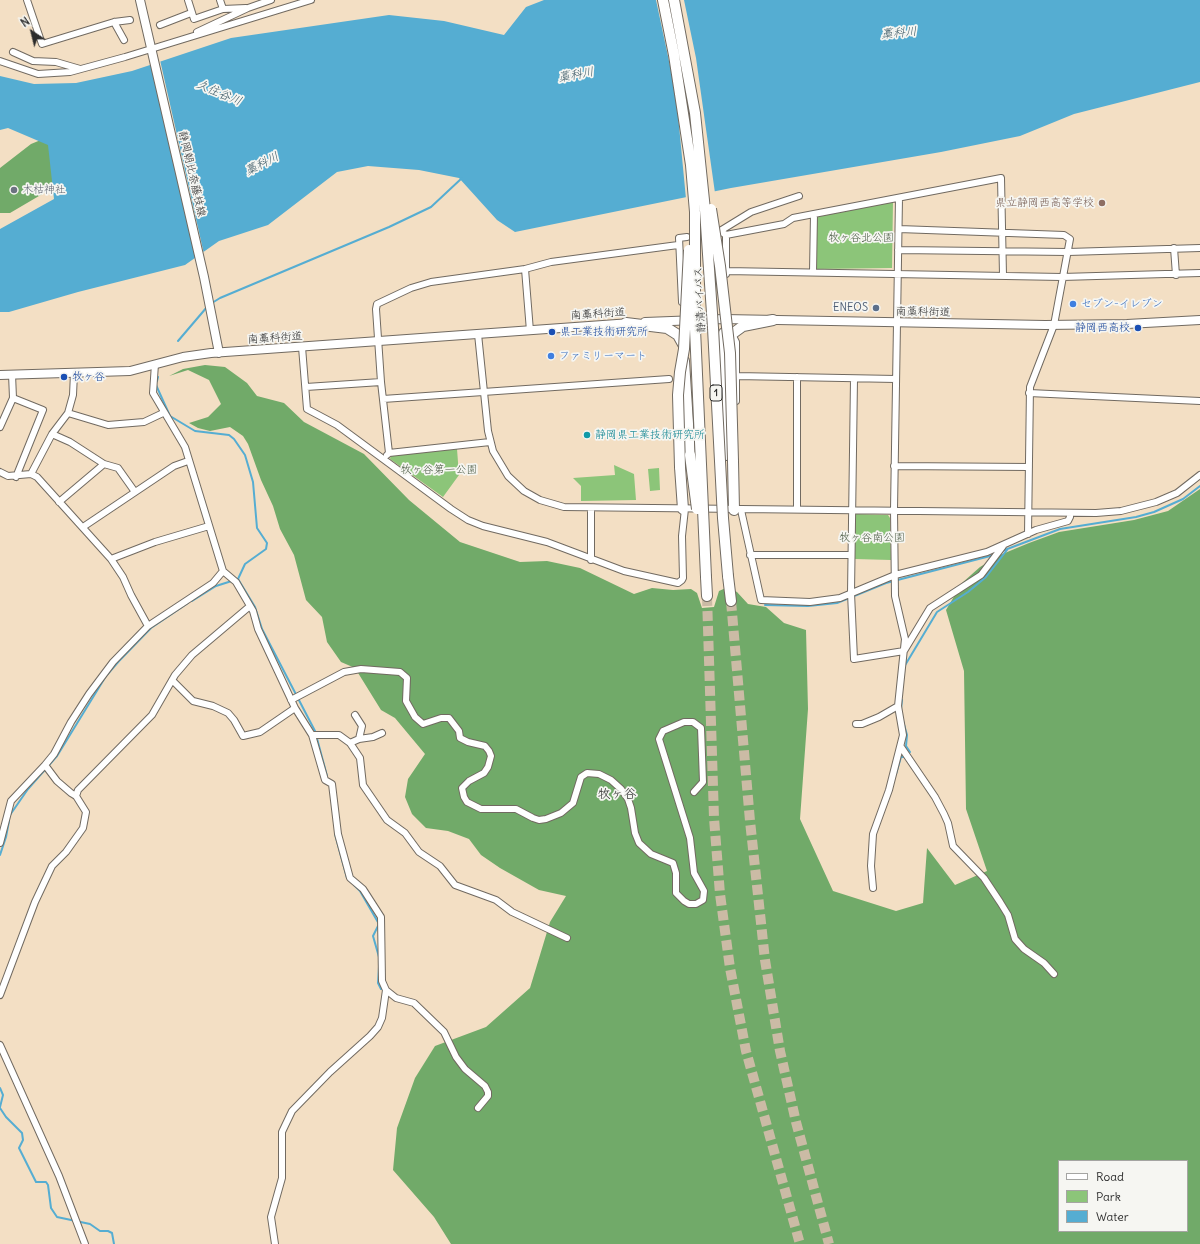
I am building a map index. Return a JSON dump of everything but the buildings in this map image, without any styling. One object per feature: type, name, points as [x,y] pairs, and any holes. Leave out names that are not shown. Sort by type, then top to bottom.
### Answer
[{"type":"highway","name":"静清バイパス","points":[[662,0],[674,55],[688,146],[695,212],[696,337],[707,596]]},
{"type":"highway","name":"静清バイパス","points":[[674,0],[700,148],[710,266],[720,466],[731,601]]},
{"type":"highway","name":"1","points":[[684,509],[680,467],[678,395],[684,349],[690,243],[688,146]]},
{"type":"highway","name":"1","points":[[700,148],[720,266],[728,329],[730,458],[728,576]]},
{"type":"highway","name":"1","points":[[724,319],[724,347],[730,458],[738,510]]},
{"type":"highway","name":"1","points":[[682,320],[690,455],[706,577]]},
{"type":"highway","points":[[724,347],[732,334],[743,326],[773,320]]},
{"type":"highway","points":[[626,323],[667,328],[678,336],[683,344]]},
{"type":"main road","name":"静岡朝比奈藤枝線","points":[[140,0],[204,277],[219,352]]},
{"type":"main road","name":"南藁科街道","points":[[0,375],[130,371],[199,354],[219,352],[682,320],[724,319],[1054,325],[1200,320]]},
{"type":"street","points":[[27,0],[42,44],[114,22],[130,20]]},
{"type":"street","points":[[188,0],[194,19],[223,9],[238,7],[248,8]]},
{"type":"street","points":[[220,0],[223,9]]},
{"type":"street","points":[[189,37],[207,26],[248,8],[271,0]]},
{"type":"street","points":[[0,61],[38,74],[56,74],[81,70],[152,50],[189,37],[311,0]]},
{"type":"street","points":[[160,25],[191,13]]},
{"type":"street","points":[[114,22],[124,40]]},
{"type":"street","points":[[13,52],[33,61],[63,64],[81,70]]},
{"type":"street","points":[[726,236],[784,224],[793,218],[1001,178],[1003,275]]},
{"type":"street","points":[[726,236],[720,231],[742,217],[768,206],[799,196]]},
{"type":"street","points":[[873,888],[871,866],[873,834],[889,790],[901,747],[903,729],[898,706],[904,651],[904,628],[895,596],[894,510],[899,198]]},
{"type":"street","points":[[813,272],[814,214]]},
{"type":"street","points":[[899,229],[1064,235],[1070,239],[1054,325],[1033,376],[1029,393],[1028,534]]},
{"type":"street","points":[[724,319],[726,236]]},
{"type":"street","points":[[682,320],[680,252],[678,245],[679,238],[687,237]]},
{"type":"street","points":[[384,460],[389,453],[381,382],[376,309],[380,303],[411,288],[431,282],[525,269],[551,262],[678,245]]},
{"type":"street","points":[[1174,248],[1176,275]]},
{"type":"street","points":[[898,250],[1003,252],[1200,248]]},
{"type":"street","points":[[525,269],[530,330]]},
{"type":"street","points":[[726,271],[1062,277],[1176,275],[1200,273]]},
{"type":"street","points":[[478,334],[490,442],[497,460],[508,476],[524,491],[540,500],[555,505],[591,509],[852,509],[1029,512],[1121,511],[1156,502],[1177,493],[1200,477]]},
{"type":"street","points":[[732,334],[736,342],[738,469],[734,479]]},
{"type":"street","points":[[302,347],[307,409],[337,425],[468,520],[488,527],[547,542],[591,560],[651,578],[680,582],[683,578],[682,536],[684,509]]},
{"type":"street","points":[[155,364],[152,393],[185,447],[188,461],[223,571],[236,582],[250,606],[258,629],[295,708],[312,735],[325,780],[332,784],[338,834],[350,878],[363,889],[381,917],[382,981],[386,990],[396,998],[414,1003],[444,1032],[456,1057],[465,1069],[485,1086],[488,1096],[478,1108]]},
{"type":"street","points":[[31,474],[52,434],[68,413],[74,395],[74,373]]},
{"type":"street","points":[[0,428],[13,398],[12,374]]},
{"type":"street","points":[[736,376],[896,379]]},
{"type":"street","points":[[796,509],[797,377]]},
{"type":"street","points":[[383,398],[669,379]]},
{"type":"street","points":[[854,379],[851,555],[854,659],[904,651],[930,608],[980,575],[1003,546]]},
{"type":"street","points":[[306,387],[381,382]]},
{"type":"street","points":[[1029,393],[1200,401]]},
{"type":"street","points":[[13,398],[44,410],[16,477]]},
{"type":"street","points":[[68,413],[108,425],[144,422],[163,413]]},
{"type":"street","points":[[52,434],[70,442],[104,464],[118,468],[136,492]]},
{"type":"street","points":[[389,453],[490,442]]},
{"type":"street","points":[[83,527],[174,466],[188,461]]},
{"type":"street","points":[[59,502],[104,464]]},
{"type":"street","points":[[894,466],[1029,467]]},
{"type":"street","points":[[0,472],[8,476],[16,477],[31,474],[37,477],[111,559],[124,577],[131,595],[148,626]]},
{"type":"street","points":[[591,509],[591,560]]},
{"type":"street","points":[[738,510],[760,598],[764,601],[810,602],[840,598],[874,582],[895,575],[986,552],[1028,534],[1068,521],[1070,512]]},
{"type":"street","points":[[111,559],[155,542],[209,526]]},
{"type":"street","points":[[750,555],[851,555]]},
{"type":"street","points":[[0,843],[11,801],[54,754],[71,722],[113,662],[148,626],[213,583],[223,571]]},
{"type":"street","points":[[76,796],[78,790],[152,715],[172,680],[192,655],[250,606]]},
{"type":"street","points":[[292,699],[344,672],[361,669],[400,672],[407,678],[406,701],[415,717],[423,724],[441,718],[449,718],[459,731],[460,738],[468,742],[485,746],[489,751],[491,756],[488,767],[484,773],[468,781],[462,788],[467,802],[481,809],[516,808],[533,818],[539,820],[546,819],[561,813],[573,803],[581,777],[587,773],[599,774],[611,780],[628,799],[635,833],[639,843],[651,854],[673,863],[676,873],[676,893],[689,904],[696,904],[702,900],[704,891],[694,873],[690,838],[659,739],[663,731],[684,722],[693,722],[701,728],[703,782],[694,792]]},
{"type":"street","points":[[172,680],[193,701],[213,706],[228,713],[234,720],[243,736],[260,732],[295,708]]},
{"type":"street","points":[[856,724],[862,724],[879,717],[898,706]]},
{"type":"street","points":[[355,715],[362,726],[359,739]]},
{"type":"street","points":[[350,743],[359,739],[373,738],[382,733]]},
{"type":"street","points":[[312,735],[340,735],[350,743],[360,758],[363,784],[387,820],[405,833],[419,852],[440,866],[455,886],[496,900],[512,912],[567,938]]},
{"type":"street","points":[[901,747],[935,797],[944,814],[948,823],[953,846],[984,878],[1008,915],[1015,940],[1024,949],[1044,963],[1054,974]]},
{"type":"street","points":[[0,995],[35,902],[52,866],[66,852],[83,828],[86,812],[76,796],[70,793],[57,781],[45,765]]},
{"type":"street","points":[[275,1244],[271,1217],[282,1178],[282,1132],[292,1111],[330,1072],[356,1050],[378,1027],[382,1018],[386,990]]},
{"type":"street","points":[[0,1045],[59,1176],[85,1244]]},
{"type":"green space","points":[[48,137],[56,186],[10,213],[0,213],[0,168],[31,144]]},
{"type":"green space","name":"牧ヶ谷北公園","points":[[893,201],[892,268],[816,269],[817,216]]},
{"type":"green space","points":[[205,365],[225,367],[247,383],[257,396],[284,403],[304,422],[364,454],[409,500],[460,542],[520,562],[547,561],[580,568],[634,594],[652,588],[673,590],[691,589],[697,593],[702,608],[714,607],[719,591],[728,587],[737,592],[748,604],[766,607],[784,623],[806,630],[808,709],[800,819],[833,891],[896,911],[923,903],[927,848],[955,885],[987,871],[966,809],[964,671],[946,610],[962,583],[980,567],[1000,555],[1029,543],[1059,532],[1134,520],[1168,511],[1200,489],[1200,1244],[451,1244],[434,1217],[393,1170],[397,1128],[415,1078],[435,1046],[486,1027],[530,988],[550,922],[566,896],[539,890],[500,868],[481,855],[469,839],[448,831],[426,828],[412,814],[405,797],[408,779],[425,754],[395,718],[381,710],[355,668],[341,662],[327,642],[322,617],[306,600],[294,555],[280,529],[273,506],[261,480],[248,444],[243,436],[230,427],[210,431],[198,428],[189,423],[208,417],[221,404],[209,380],[188,370],[169,376],[183,369]]},
{"type":"green space","name":"牧ヶ谷第一公園","points":[[457,449],[459,475],[443,497],[390,459],[391,455]]},
{"type":"green space","points":[[614,465],[634,474],[636,500],[581,501],[581,486],[573,478],[615,475]]},
{"type":"green space","points":[[659,468],[660,490],[650,491],[648,469]]},
{"type":"green space","name":"牧ヶ谷南公園","points":[[855,514],[888,515],[890,518],[891,560],[855,559]]},
{"type":"water","points":[[544,0],[1200,0],[1200,82],[1074,114],[1020,136],[941,152],[731,188],[515,232],[497,220],[459,178],[419,170],[368,166],[337,172],[268,225],[219,241],[185,265],[78,292],[9,312],[0,312],[0,229],[54,199],[48,145],[8,128],[0,130],[0,76],[34,84],[76,83],[132,71],[231,38],[389,15],[444,21],[504,35],[526,7]]},
{"type":"pier","points":[[656,0],[684,0],[696,58],[715,193],[686,199],[676,94]]},
{"type":"pier","points":[[160,60],[204,254],[197,259],[152,62]]},
{"type":"waterway","points":[[212,303],[220,298],[389,227],[431,207],[462,178]]},
{"type":"waterway","points":[[178,341],[207,307]]},
{"type":"waterway","points":[[157,381],[158,377]]},
{"type":"waterway","points":[[156,385],[170,416],[195,431],[229,435],[234,439],[245,455],[253,482],[257,528],[267,543],[266,549],[245,564],[238,579],[216,586],[192,601]]},
{"type":"waterway","points":[[1002,551],[1060,529],[1136,517],[1154,512],[1183,499],[1200,486]]},
{"type":"waterway","points":[[904,667],[937,612],[968,592],[986,577],[1007,550]]},
{"type":"waterway","points":[[765,605],[808,606],[837,603],[886,583],[994,555]]},
{"type":"waterway","points":[[238,579],[255,607],[262,629],[315,731],[327,776]]},
{"type":"waterway","points":[[10,815],[28,789],[57,756],[106,676],[151,628],[188,603]]},
{"type":"waterway","points":[[901,709],[902,700]]},
{"type":"waterway","points":[[903,721],[907,735],[906,746],[910,752]]},
{"type":"waterway","points":[[896,774],[901,757],[905,757]]},
{"type":"waterway","points":[[0,855],[9,821]]},
{"type":"waterway","points":[[335,834],[347,878]]},
{"type":"waterway","points":[[354,885],[360,891],[379,924],[373,936],[379,957]]},
{"type":"waterway","points":[[379,967],[378,983],[381,989]]},
{"type":"waterway","points":[[0,1088],[3,1095],[0,1107]]},
{"type":"waterway","points":[[0,1108],[6,1117],[22,1133],[23,1140],[19,1148],[36,1182],[46,1182],[48,1185],[51,1208],[57,1217],[90,1224],[100,1231],[108,1231],[112,1233],[114,1244]]},
{"type":"tunnel","points":[[707,596],[714,818],[720,894],[730,968],[746,1051],[800,1244]]},
{"type":"tunnel","points":[[731,601],[750,821],[765,960],[780,1051],[796,1122],[829,1244]]},
{"type":"place","name":"木枯神社","points":[[14,190]]},
{"type":"place","name":"県立静岡西高等学校","points":[[1102,203]]},
{"type":"place","name":"セブン-イレブン","points":[[1073,304]]},
{"type":"place","name":"ENEOS","points":[[876,308]]},
{"type":"place","name":"静岡西高校","points":[[1138,328]]},
{"type":"place","name":"県工業技術研究所","points":[[552,332]]},
{"type":"place","name":"ファミリーマート","points":[[551,356]]},
{"type":"place","name":"牧ヶ谷","points":[[64,377]]},
{"type":"place","name":"静岡県工業技術研究所","points":[[587,435]]},
{"type":"district","name":"牧ヶ谷","points":[[617,794]]},
{"type":"water label","name":"藁科川","points":[[899,33]]},
{"type":"water label","name":"藁科川","points":[[576,75]]},
{"type":"water label","name":"久住谷川","points":[[219,93]]},
{"type":"water label","name":"藁科川","points":[[262,164]]}]
